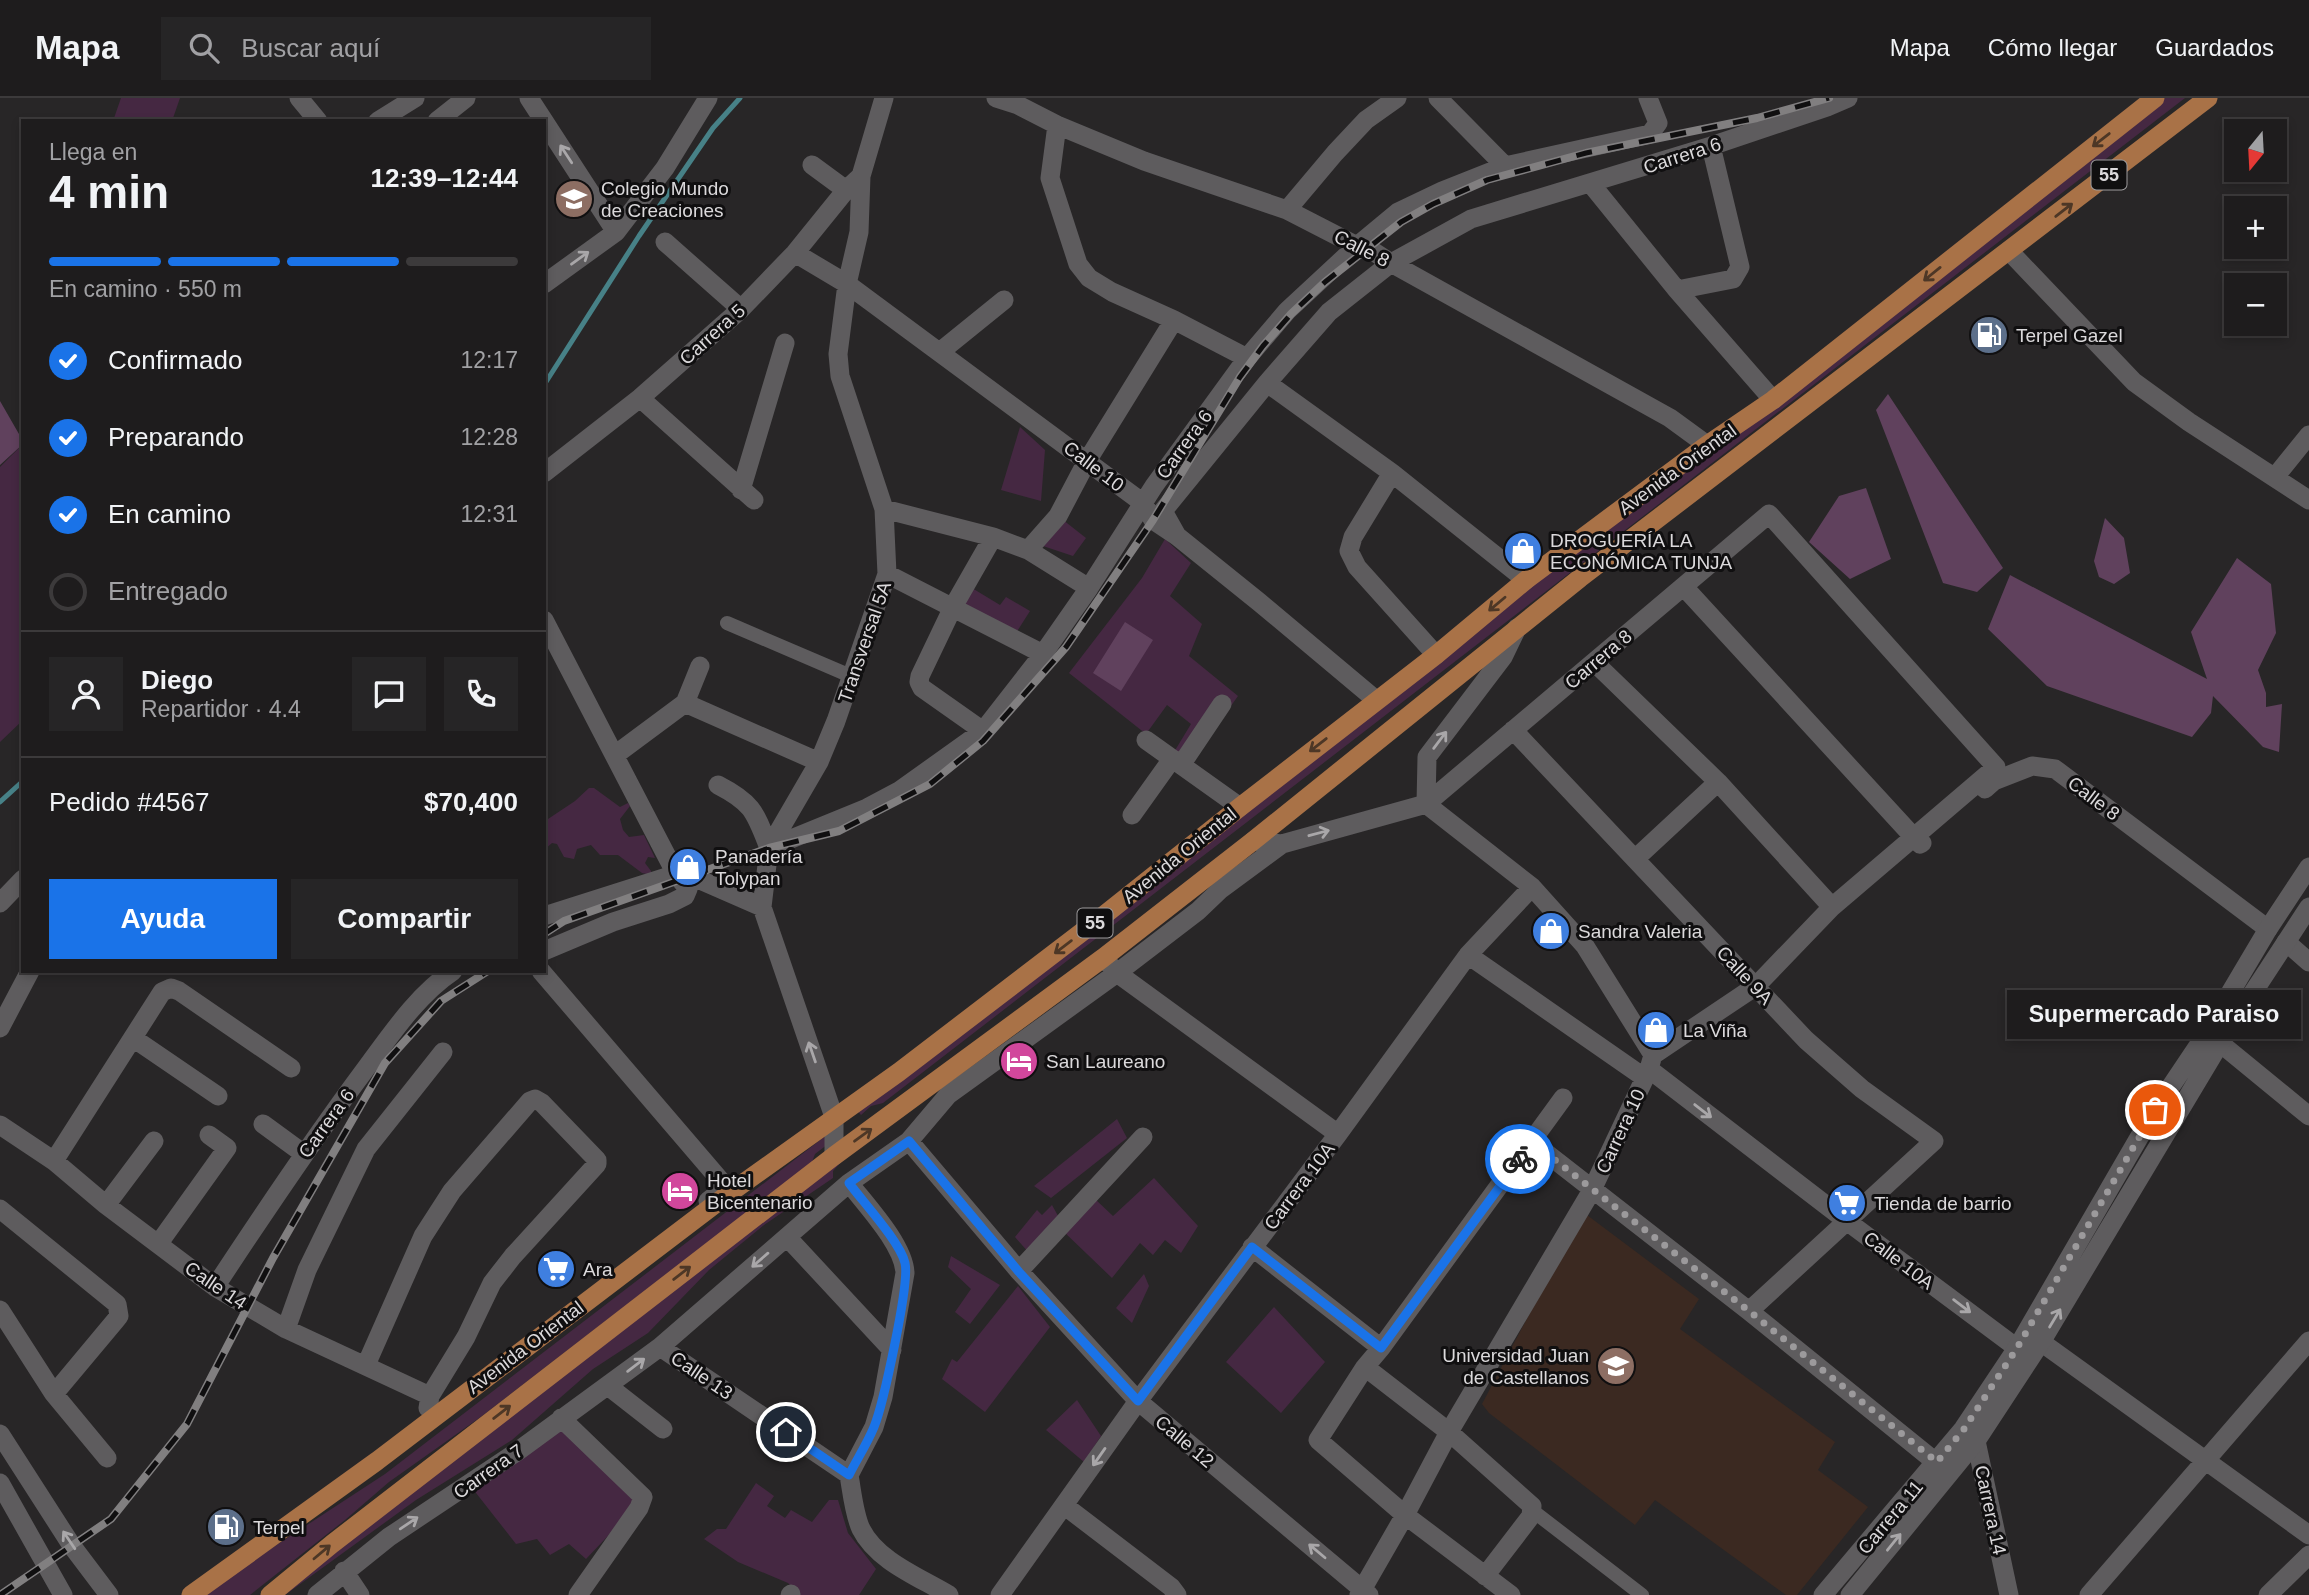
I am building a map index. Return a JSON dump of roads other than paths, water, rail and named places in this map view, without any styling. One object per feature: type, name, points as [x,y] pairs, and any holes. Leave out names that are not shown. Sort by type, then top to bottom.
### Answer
[{"type":"main road","name":"Avenida Oriental","points":[[191,1595],[377,1461],[700,1216],[899,1072],[1436,655],[1526,580],[1707,445],[1773,400],[2155,98]]},
{"type":"main road","name":"Avenida Oriental","points":[[270,1595],[332,1544],[834,1156],[1103,958],[1253,841],[1517,627],[2208,98]]},
{"type":"street","points":[[299,98],[316,119]]},
{"type":"street","points":[[381,119],[415,98]]},
{"type":"street","points":[[440,119],[466,98]]},
{"type":"street","points":[[529,98],[542,117],[553,98]]},
{"type":"street","points":[[546,283],[637,215],[708,98]]},
{"type":"street","name":"Transversal 5A","points":[[762,907],[769,848],[819,762],[853,677],[887,574],[884,509],[840,376],[838,354],[847,284],[859,232],[861,176],[884,98]]},
{"type":"street","name":"Calle 8","points":[[996,98],[1024,101],[1057,125],[1144,161],[1287,210],[1357,246],[1368,248],[1670,418],[1707,445]]},
{"type":"street","points":[[1287,210],[1366,120],[1397,98]]},
{"type":"street","points":[[1438,98],[1505,166]]},
{"type":"street","name":"Carrera 6","points":[[769,848],[867,808],[899,791],[983,731],[1043,654],[1143,503],[1247,358],[1287,311],[1357,246],[1398,212],[1505,166],[1650,134],[1658,123],[1648,98]]},
{"type":"street","name":"Carrera 6","points":[[1177,536],[1163,511],[1267,383],[1329,313],[1391,263],[1471,219],[1711,146],[1848,98]]},
{"type":"street","points":[[546,123],[616,232]]},
{"type":"street","points":[[1057,125],[1050,178],[1078,264],[1089,278],[1112,292],[1247,358]]},
{"type":"street","points":[[1678,290],[1733,279],[1740,267],[1711,146]]},
{"type":"street","points":[[812,165],[846,190]]},
{"type":"street","name":"Carrera 5","points":[[546,471],[640,398],[741,309],[795,253],[846,190],[861,176]]},
{"type":"street","points":[[1591,184],[1773,400]]},
{"type":"street","points":[[664,242],[741,309]]},
{"type":"street","points":[[2010,252],[2134,382],[2189,422],[2309,500]]},
{"type":"street","name":"Calle 10","points":[[795,253],[847,284],[941,351],[1143,503],[1153,520],[1177,536],[1376,700]]},
{"type":"street","points":[[941,351],[1004,300]]},
{"type":"street","points":[[1028,550],[1058,516],[1087,461],[1174,320]]},
{"type":"street","points":[[640,398],[747,495],[785,343]]},
{"type":"street","points":[[1267,383],[1392,473],[1526,580]]},
{"type":"street","points":[[2275,477],[2309,435]]},
{"type":"street","points":[[1392,473],[1353,537],[1349,551],[1357,567],[1436,655]]},
{"type":"street","points":[[884,509],[993,537],[1028,550],[1089,588]]},
{"type":"street","name":"Carrera 8","points":[[1253,841],[1282,844],[1426,804],[1769,514],[1996,767],[1915,838]]},
{"type":"street","points":[[983,731],[922,688],[919,682],[953,607],[993,537]]},
{"type":"street","points":[[887,574],[1043,654]]},
{"type":"street","points":[[1517,627],[1503,657],[1427,757],[1426,804],[1532,887],[1585,946],[1649,1067],[1756,986],[1832,907],[1915,838],[1684,587]]},
{"type":"street","points":[[727,623],[853,677]]},
{"type":"street","points":[[546,625],[676,874],[688,889],[685,896],[546,950]]},
{"type":"street","points":[[1594,662],[1718,782],[1832,907]]},
{"type":"street","points":[[615,755],[685,703],[700,666]]},
{"type":"street","points":[[685,703],[819,762]]},
{"type":"street","points":[[1132,815],[1222,704]]},
{"type":"street","name":"Calle 9A","points":[[1513,730],[1806,1040],[1862,1089],[1934,1141],[1848,1222]]},
{"type":"street","points":[[1146,740],[1240,807]]},
{"type":"street","name":"Calle 8","points":[[1915,838],[1920,845],[1994,780],[2032,766],[2055,769],[2268,929]]},
{"type":"street","points":[[1635,859],[1718,782]]},
{"type":"street","points":[[718,785],[741,797],[756,814],[769,848]]},
{"type":"street","points":[[660,1347],[849,1183],[909,1141],[948,1096],[1117,973],[1198,911],[1221,889],[1282,844]]},
{"type":"street","name":"Carrera 11","points":[[1850,1595],[2040,1342],[2212,1040],[2268,929],[2309,867]]},
{"type":"street","points":[[546,915],[676,874],[691,876],[762,907],[834,1117],[834,1156]]},
{"type":"street","points":[[0,903],[21,881]]},
{"type":"street","name":"Carrera 10A","points":[[1000,1595],[1138,1401],[1468,955],[1532,887]]},
{"type":"street","name":"Carrera 11","points":[[1970,1435],[2017,1348],[2155,1110],[2286,943],[2309,906]]},
{"type":"street","points":[[2286,943],[2309,962]]},
{"type":"street","name":"Calle 10A","points":[[1468,955],[1649,1067],[1848,1222],[2017,1348]]},
{"type":"street","points":[[1103,958],[1117,973],[1338,1134]]},
{"type":"street","points":[[0,1028],[29,973]]},
{"type":"street","points":[[543,973],[726,1187],[695,1209],[700,1216]]},
{"type":"street","name":"Carrera 6","points":[[215,1287],[304,1154],[394,1031],[439,975]]},
{"type":"street","points":[[54,1161],[162,992],[171,988],[290,1068]]},
{"type":"street","points":[[133,1038],[218,1096]]},
{"type":"street","points":[[2212,1040],[2309,1116]]},
{"type":"street","points":[[286,1329],[307,1270],[366,1149],[443,1052]]},
{"type":"street","name":"Carrera 10","points":[[1364,1593],[1448,1432],[1592,1190],[1649,1067]]},
{"type":"street","points":[[1511,1595],[1405,1516],[1318,1440],[1365,1367],[1563,1098]]},
{"type":"street","points":[[366,1365],[423,1236],[452,1191],[530,1101],[535,1099],[542,1103],[597,1160],[597,1164],[513,1256],[492,1283],[466,1337],[430,1396],[425,1423]]},
{"type":"street","points":[[263,1124],[304,1154]]},
{"type":"street","name":"Calle 14","points":[[0,1125],[54,1161],[106,1205],[215,1287],[286,1329],[430,1396]]},
{"type":"street","points":[[159,1243],[227,1148],[209,1135]]},
{"type":"street","points":[[1019,1272],[1143,1138]]},
{"type":"street","points":[[106,1205],[154,1141]]},
{"type":"street","name":"Calle 12","points":[[909,1141],[1019,1272],[1138,1401],[1364,1593]]},
{"type":"street","points":[[1532,1142],[1749,1311],[1943,1468]]},
{"type":"street","points":[[849,1183],[897,1247],[905,1263],[903,1289],[883,1397],[874,1427],[849,1475],[860,1527],[870,1544],[886,1557],[949,1595]]},
{"type":"street","points":[[0,1209],[111,1297],[119,1310],[115,1321],[54,1394]]},
{"type":"street","points":[[1749,1311],[1848,1222]]},
{"type":"street","points":[[787,1237],[892,1350]]},
{"type":"street","points":[[1252,1247],[1381,1348]]},
{"type":"street","points":[[0,1310],[54,1394],[107,1458]]},
{"type":"street","points":[[2089,1595],[2309,1341]]},
{"type":"street","points":[[2040,1342],[2309,1535]]},
{"type":"street","name":"Carrera 7","points":[[332,1586],[414,1519],[518,1451],[660,1347]]},
{"type":"street","name":"Calle 13","points":[[660,1347],[849,1475]]},
{"type":"street","points":[[1365,1367],[1448,1432],[1532,1506],[1533,1511],[1642,1595]]},
{"type":"street","points":[[608,1386],[663,1429]]},
{"type":"street","points":[[561,1418],[643,1497],[639,1508],[578,1595]]},
{"type":"street","points":[[0,1434],[72,1546],[109,1595]]},
{"type":"street","name":"Carrera 14","points":[[1970,1435],[2010,1595]]},
{"type":"street","name":"Carrera 11","points":[[1823,1595],[1943,1468]]},
{"type":"street","points":[[0,1483],[63,1595]]},
{"type":"street","points":[[1065,1506],[1171,1587],[1177,1595]]},
{"type":"street","points":[[1485,1576],[1533,1511]]},
{"type":"street","points":[[2268,1595],[2309,1555]]},
{"type":"street","points":[[332,1586],[360,1595]]},
{"type":"waterway","points":[[546,382],[639,236],[713,128],[740,98]]},
{"type":"waterway","points":[[0,802],[21,783]]},
{"type":"railway","points":[[546,933],[564,921],[769,848],[839,831],[930,784],[983,741],[1066,647],[1153,520],[1240,377],[1263,346],[1291,314],[1325,282],[1401,222],[1433,204],[1487,180],[1586,153],[1757,118],[1829,98]]},
{"type":"railway","points":[[0,1595],[111,1519],[187,1424],[273,1258],[385,1063],[441,1001],[485,973]]},
{"type":"place","name":"Colegio Mundo de Creaciones","points":[[574,199]]},
{"type":"place","name":"Terpel Gazel","points":[[1989,335]]},
{"type":"place","name":"DROGUERÍA LA ECONÓMICA TUNJA","points":[[1523,551]]},
{"type":"place","name":"Panadería Tolypan","points":[[688,867]]},
{"type":"place","name":"Sandra Valeria","points":[[1551,931]]},
{"type":"place","name":"La Viña","points":[[1656,1030]]},
{"type":"place","name":"San Laureano","points":[[1019,1061]]},
{"type":"place","name":"Supermercado Paraiso","points":[[2155,1110]]},
{"type":"place","name":"Hotel Bicentenario","points":[[680,1191]]},
{"type":"place","name":"Tienda de barrio","points":[[1847,1203]]},
{"type":"place","name":"Ara","points":[[556,1269]]},
{"type":"place","name":"Universidad Juan de Castellanos","points":[[1616,1366]]},
{"type":"place","name":"Terpel","points":[[226,1527]]}]
